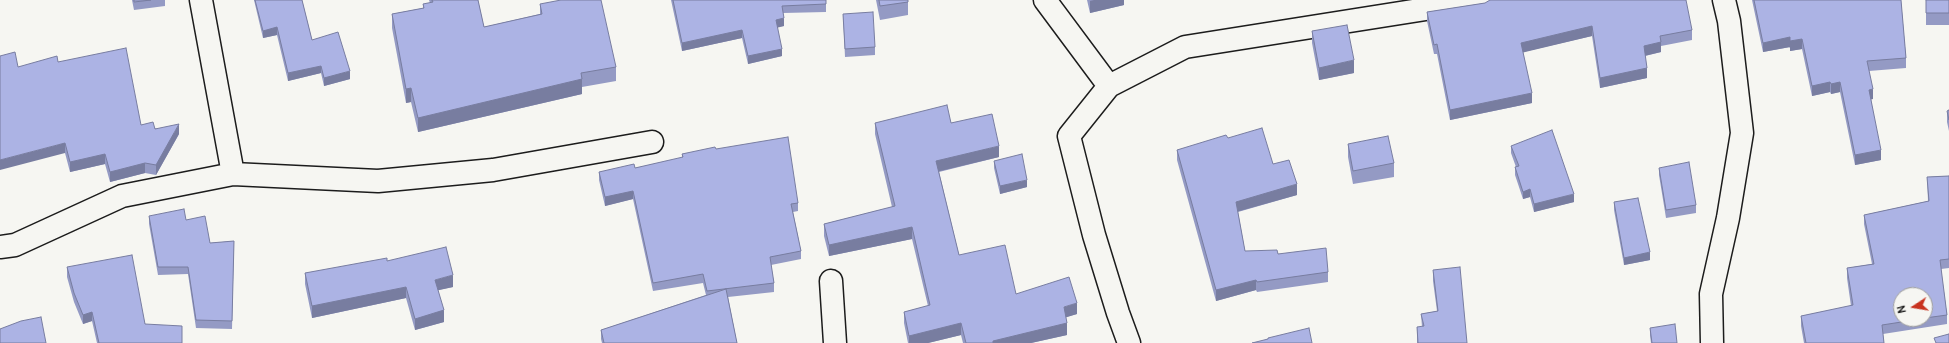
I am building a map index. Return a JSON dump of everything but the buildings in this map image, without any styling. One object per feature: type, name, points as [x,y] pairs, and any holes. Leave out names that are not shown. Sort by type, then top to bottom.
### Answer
[{"type":"street","points":[[201,0],[233,174]]},
{"type":"street","points":[[1045,0],[1109,86]]},
{"type":"street","points":[[1130,343],[1118,313],[1094,235],[1070,136],[1109,86],[1185,47],[1483,0]]},
{"type":"street","points":[[1712,343],[1711,294],[1728,218],[1742,133],[1729,21],[1724,0]]},
{"type":"street","points":[[0,247],[15,245],[122,196],[233,174],[378,181],[493,170],[652,142]]},
{"type":"street","points":[[831,281],[835,343]]}]
